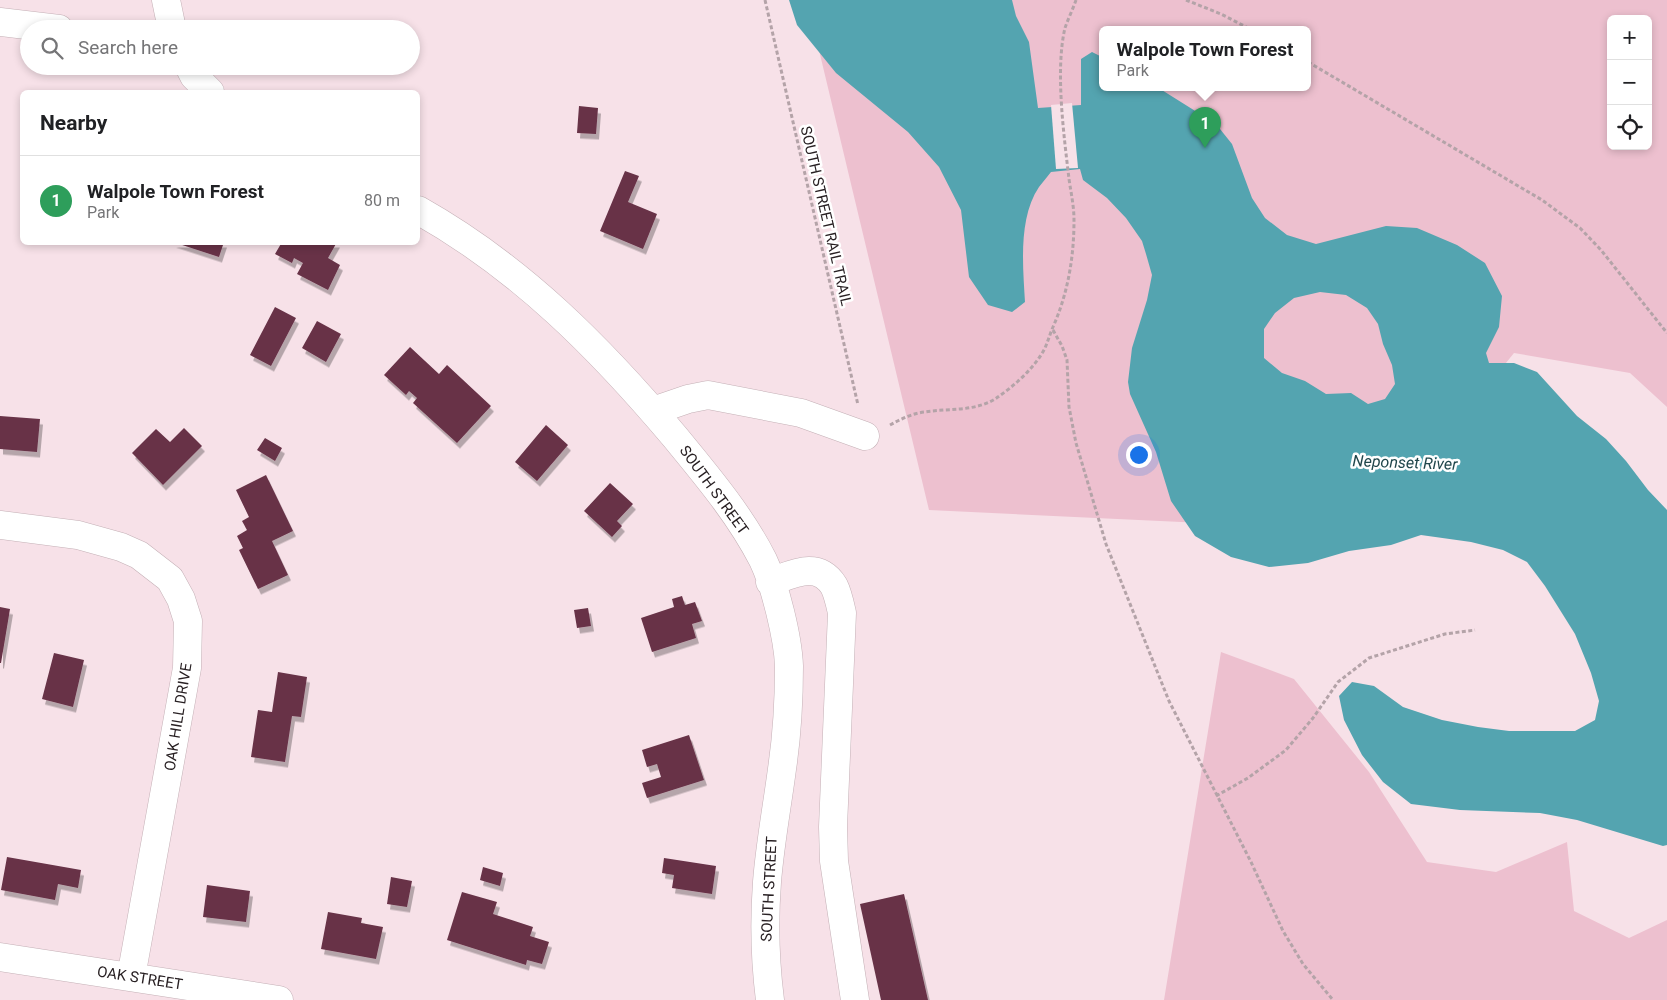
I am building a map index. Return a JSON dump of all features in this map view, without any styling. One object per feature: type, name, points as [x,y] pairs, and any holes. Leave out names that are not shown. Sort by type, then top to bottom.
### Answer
[{"type":"street","points":[[166,0],[170,20]]},
{"type":"street","points":[[0,22],[20,24]]},
{"type":"street","points":[[193,75],[208,90]]},
{"type":"street","name":"SOUTH STREET","points":[[420,211],[472,244],[553,307],[601,353],[704,472],[735,513],[763,562],[779,608],[789,663],[782,768],[767,881],[765,931],[770,1000]]},
{"type":"street","points":[[653,412],[688,399],[708,396],[801,413],[865,436]]},
{"type":"street","name":"OAK HILL DRIVE","points":[[0,525],[78,536],[121,547],[139,555],[170,578],[181,599],[188,621],[188,668],[132,977]]},
{"type":"street","points":[[770,582],[798,572],[813,570],[827,578],[834,587],[842,613],[833,827],[834,861],[855,1000]]},
{"type":"street","name":"OAK STREET","points":[[0,956],[279,1000]]},
{"type":"path","name":"SOUTH STREET RAIL TRAIL","points":[[765,0],[865,436]]},
{"type":"path","points":[[865,436],[907,417],[925,412],[967,409],[995,399],[1029,370],[1044,349],[1067,287],[1073,254],[1074,220],[1061,98],[1062,47],[1066,28],[1076,0]]},
{"type":"path","points":[[1186,0],[1243,26]]},
{"type":"path","points":[[1311,64],[1542,200],[1580,228],[1667,333]]},
{"type":"path","points":[[1052,329],[1062,346],[1067,360],[1069,407],[1076,442],[1106,544],[1169,700],[1251,862],[1283,931],[1303,964],[1333,1000]]},
{"type":"path","points":[[1216,796],[1248,778],[1286,750],[1313,718],[1338,682],[1369,658],[1444,634],[1475,630]]},
{"type":"shaded area","points":[[807,0],[1667,0],[1667,407],[1630,373],[1514,353],[1370,531],[929,510]]},
{"type":"shaded area","points":[[1221,652],[1294,679],[1369,772],[1427,862],[1496,872],[1567,842],[1574,911],[1629,938],[1667,920],[1667,1000],[1164,1000]]},
{"type":"water","name":"Neponset River","points":[[789,0],[1012,0],[1016,16],[1029,42],[1038,108],[1081,105],[1081,59],[1092,52],[1099,56],[1099,91],[1163,91],[1216,124],[1232,144],[1252,198],[1265,218],[1287,235],[1316,244],[1386,226],[1417,228],[1457,245],[1485,263],[1502,296],[1499,327],[1486,353],[1489,363],[1514,363],[1537,372],[1577,416],[1606,439],[1667,510],[1667,845],[1663,846],[1577,820],[1540,813],[1460,810],[1411,804],[1383,782],[1362,755],[1344,720],[1339,696],[1352,682],[1374,686],[1403,707],[1442,720],[1478,727],[1509,731],[1575,731],[1595,720],[1599,701],[1591,673],[1575,634],[1545,586],[1527,562],[1503,550],[1471,542],[1421,535],[1391,545],[1349,551],[1308,563],[1269,567],[1231,557],[1195,536],[1171,501],[1156,452],[1130,394],[1128,382],[1132,348],[1147,300],[1152,275],[1142,241],[1126,218],[1107,198],[1083,180],[1080,169],[1051,172],[1032,199],[1025,228],[1023,274],[1025,302],[1012,312],[988,305],[969,277],[961,210],[939,167],[908,132],[836,73],[797,25]],"holes":[[[1320,292],[1346,295],[1367,308],[1378,324],[1383,344],[1392,365],[1395,384],[1385,399],[1368,404],[1351,393],[1326,394],[1305,381],[1282,373],[1264,358],[1264,329],[1275,313],[1294,298]]]},
{"type":"pier","points":[[1072,103],[1078,168],[1056,169],[1051,105]]},
{"type":"building","points":[[579,106],[598,108],[596,134],[577,133]]},
{"type":"building","points":[[625,171],[639,176],[628,202],[657,214],[643,249],[600,231]]},
{"type":"building","points":[[182,245],[223,245],[219,257]]},
{"type":"building","points":[[280,245],[335,245],[328,258],[340,265],[328,290],[297,274],[303,263],[294,258],[292,263],[275,254]]},
{"type":"building","points":[[275,307],[296,318],[271,366],[250,355]]},
{"type":"building","points":[[317,321],[341,334],[326,362],[302,348]]},
{"type":"building","points":[[410,347],[439,374],[447,365],[491,406],[457,443],[413,403],[417,398],[409,391],[406,395],[384,375]]},
{"type":"building","points":[[0,416],[40,419],[37,452],[0,449]]},
{"type":"building","points":[[546,425],[568,445],[537,481],[515,462]]},
{"type":"building","points":[[184,428],[202,446],[163,485],[132,453],[156,429],[170,442]]},
{"type":"building","points":[[265,438],[282,448],[275,461],[257,450]]},
{"type":"building","points":[[266,475],[293,531],[272,541],[288,575],[258,589],[239,550],[243,548],[237,536],[247,530],[242,521],[249,517],[236,490]]},
{"type":"building","points":[[610,483],[633,504],[617,521],[622,526],[612,537],[584,511]]},
{"type":"building","points":[[682,596],[685,605],[695,602],[702,621],[692,624],[696,638],[652,652],[641,618],[674,607],[672,599]]},
{"type":"building","points":[[0,607],[10,609],[1,663],[0,663]]},
{"type":"building","points":[[588,608],[591,626],[577,628],[574,610]]},
{"type":"building","points":[[54,653],[84,660],[73,707],[42,699]]},
{"type":"building","points":[[278,672],[307,677],[301,717],[292,716],[285,762],[251,757],[258,710],[272,712]]},
{"type":"building","points":[[689,735],[704,780],[647,798],[642,783],[661,777],[657,764],[647,767],[642,750]]},
{"type":"building","points":[[7,857],[81,870],[78,888],[58,884],[55,900],[1,890]]},
{"type":"building","points":[[664,858],[716,866],[712,894],[672,888],[674,875],[662,873]]},
{"type":"building","points":[[483,867],[503,873],[500,886],[480,880]]},
{"type":"building","points":[[391,877],[412,881],[407,907],[387,904]]},
{"type":"building","points":[[207,885],[250,891],[246,922],[203,917]]},
{"type":"building","points":[[462,892],[497,902],[493,914],[533,927],[530,936],[549,942],[542,964],[527,960],[526,965],[447,940]]},
{"type":"building","points":[[904,894],[928,1000],[881,1000],[860,904]]},
{"type":"building","points":[[328,912],[362,918],[361,923],[383,927],[376,959],[321,949]]},
{"type":"place","name":"Walpole Town Forest","points":[[1205,148]]}]
